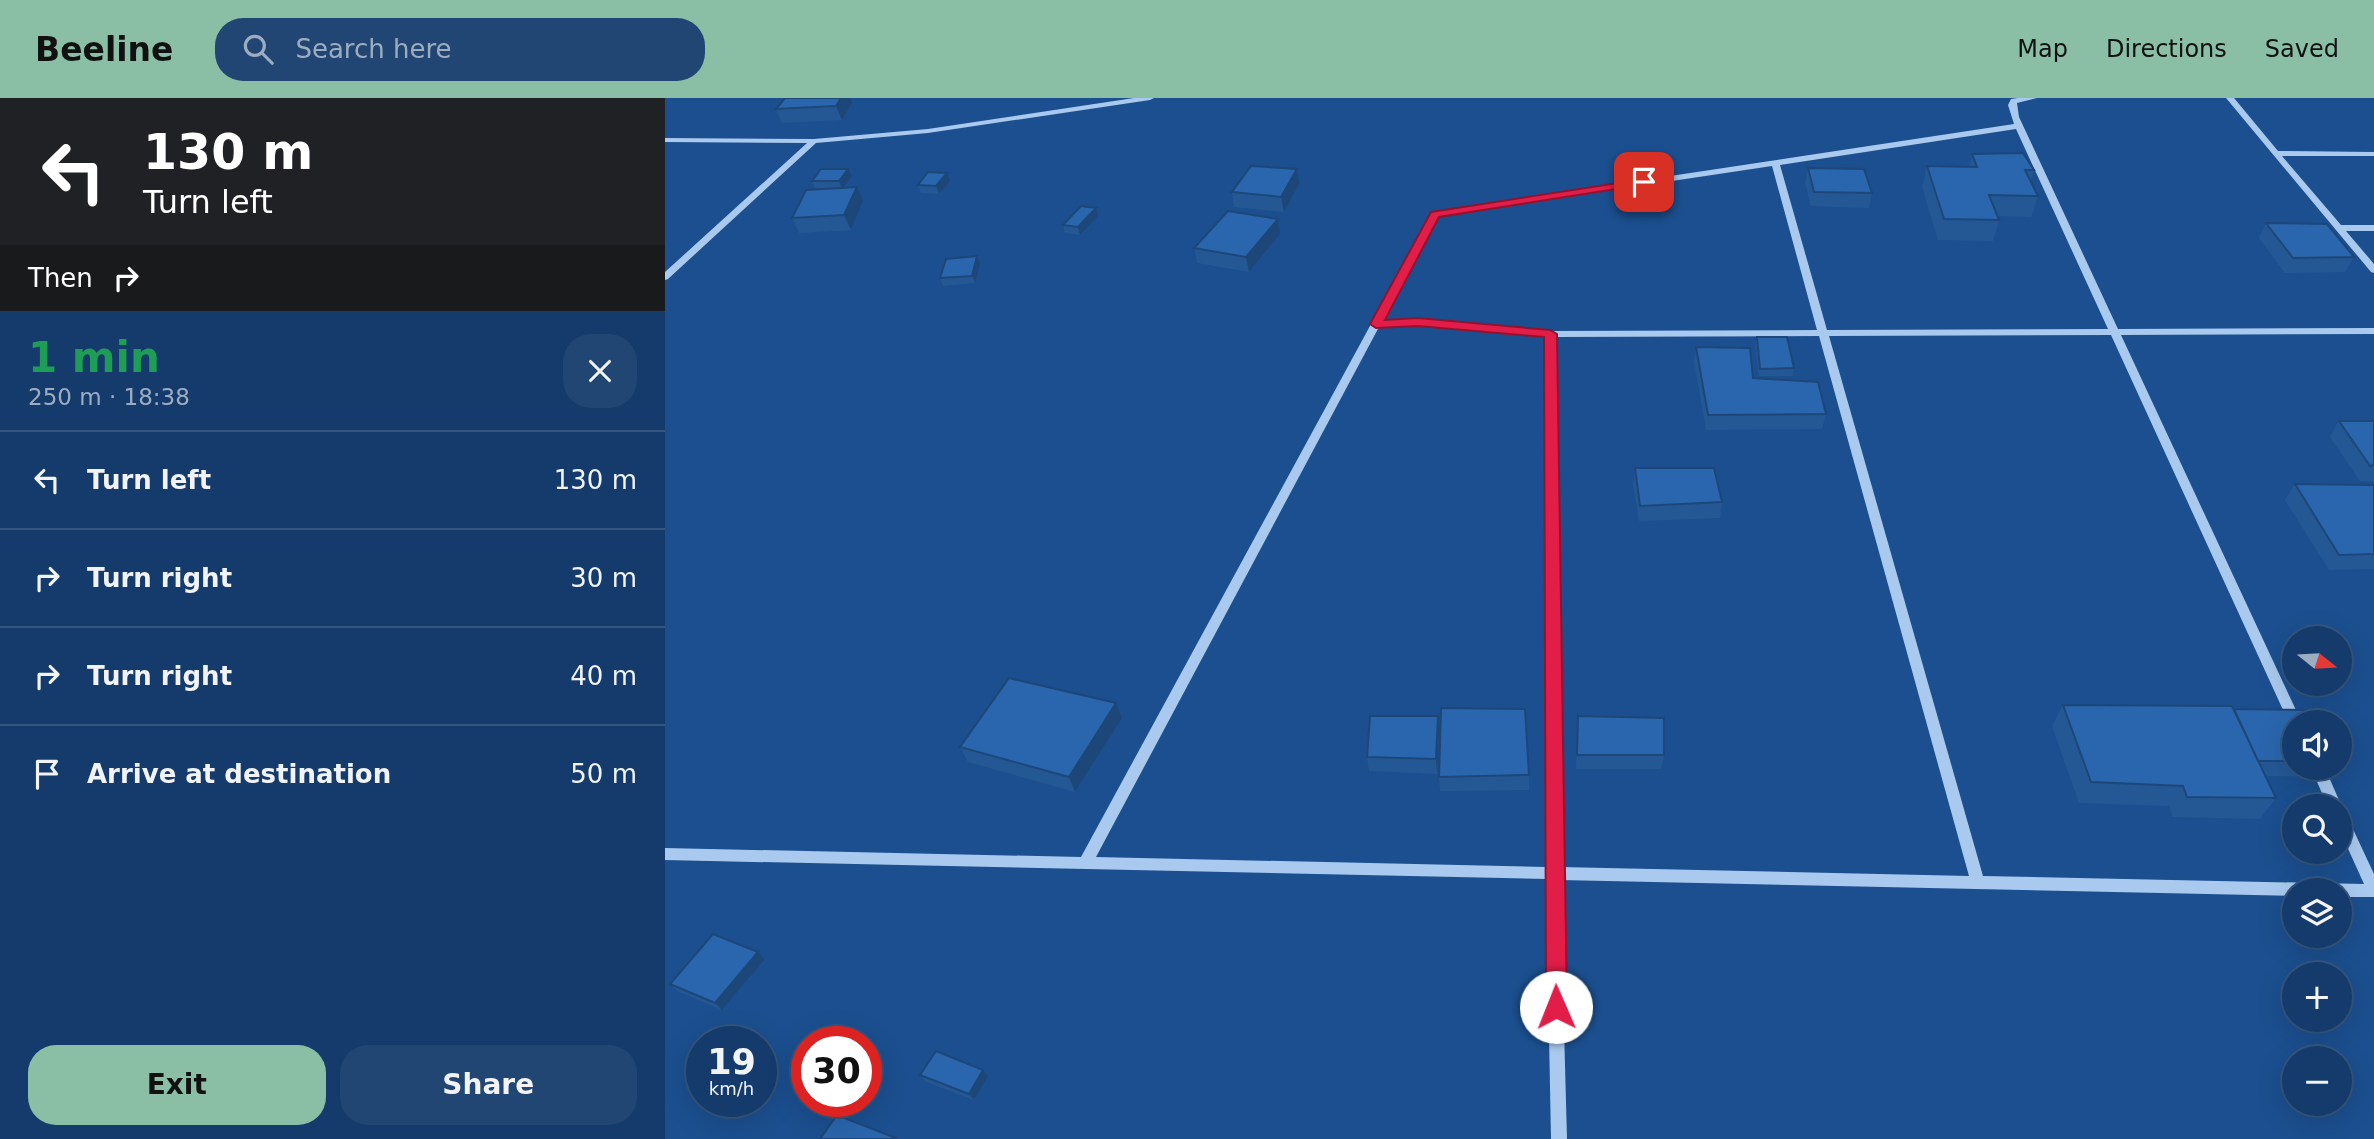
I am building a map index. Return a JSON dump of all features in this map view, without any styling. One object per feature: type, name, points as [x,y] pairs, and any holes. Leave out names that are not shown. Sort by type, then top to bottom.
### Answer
[{"type":"street","points":[[665,140],[814,141],[928,131],[1150,98]]},
{"type":"street","points":[[2033,98],[2014,100],[2012,106],[2019,126],[2290,710]]},
{"type":"street","points":[[2230,98],[2374,270]]},
{"type":"street","points":[[1085,864],[1435,214],[2019,126]]},
{"type":"street","points":[[665,277],[814,141]]},
{"type":"street","points":[[2276,153],[2374,154]]},
{"type":"street","points":[[1775,162],[1978,883]]},
{"type":"street","points":[[2338,228],[2374,228]]},
{"type":"street","points":[[1376,324],[1418,322],[1550,334],[2374,331]]},
{"type":"street","points":[[1550,334],[1553,874],[1559,1139]]},
{"type":"street","points":[[665,854],[2374,891],[2352,842]]},
{"type":"building","points":[[785,98],[841,98],[836,106],[776,109]]},
{"type":"building","points":[[2023,153],[2034,170],[2025,170],[2038,196],[1989,195],[1999,220],[1944,219],[1927,166],[1977,167],[1972,154]]},
{"type":"building","points":[[1251,166],[1297,169],[1281,197],[1232,192]]},
{"type":"building","points":[[1808,168],[1864,169],[1872,193],[1814,192]]},
{"type":"building","points":[[821,169],[848,169],[839,181],[812,181]]},
{"type":"building","points":[[928,172],[947,173],[936,186],[918,185]]},
{"type":"building","points":[[857,187],[844,215],[792,218],[806,190]]},
{"type":"building","points":[[1081,206],[1096,208],[1078,227],[1063,225]]},
{"type":"building","points":[[1228,211],[1278,219],[1246,257],[1194,248]]},
{"type":"building","points":[[2266,223],[2327,224],[2354,257],[2293,258]]},
{"type":"building","points":[[977,256],[972,276],[940,278],[946,259]]},
{"type":"building","points":[[1757,337],[1787,337],[1794,368],[1760,369]]},
{"type":"building","points":[[1696,347],[1750,348],[1753,378],[1818,382],[1826,414],[1708,415]]},
{"type":"building","points":[[2339,421],[2374,421],[2374,465],[2370,466]]},
{"type":"building","points":[[1635,468],[1714,468],[1722,502],[1640,506]]},
{"type":"building","points":[[2295,484],[2374,485],[2374,554],[2339,555]]},
{"type":"building","points":[[1009,678],[1116,703],[1069,777],[960,747]]},
{"type":"building","points":[[2063,705],[2232,706],[2276,798],[2187,797],[2183,786],[2091,782]]},
{"type":"building","points":[[1441,708],[1525,709],[1529,775],[1439,777]]},
{"type":"building","points":[[2234,709],[2316,710],[2282,710],[2282,761],[2258,761]]},
{"type":"building","points":[[1370,716],[1438,716],[1436,759],[1367,757]]},
{"type":"building","points":[[1578,716],[1664,718],[1664,755],[1577,755]]},
{"type":"building","points":[[713,934],[758,952],[715,1003],[670,984]]},
{"type":"building","points":[[936,1051],[983,1070],[969,1094],[920,1075]]},
{"type":"building","points":[[836,1117],[842,1117],[898,1139],[820,1139]]},
{"type":"route","points":[[1556,1007],[1550,334],[1418,322],[1376,324],[1435,214],[1644,182]]}]
